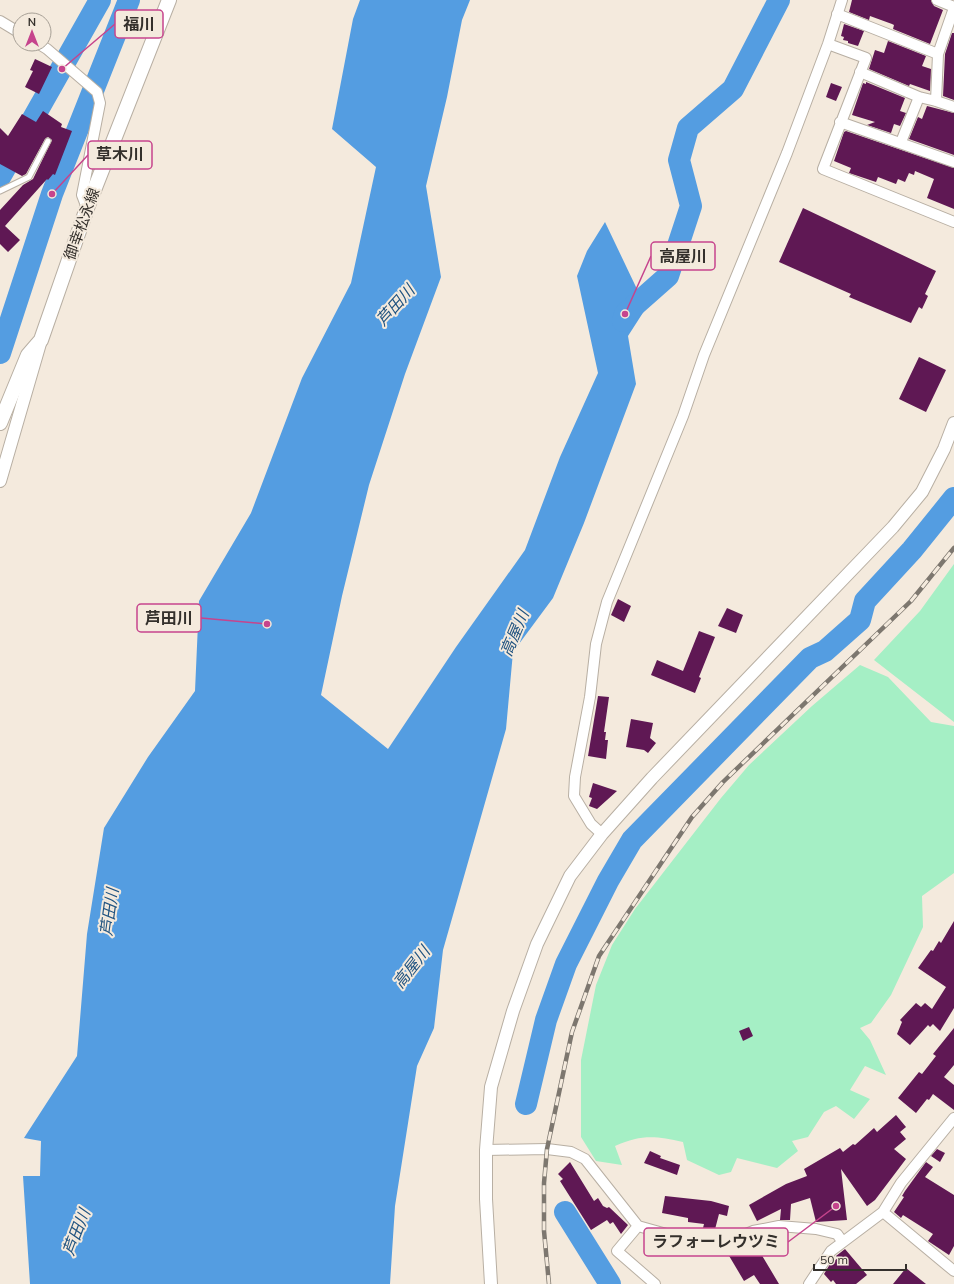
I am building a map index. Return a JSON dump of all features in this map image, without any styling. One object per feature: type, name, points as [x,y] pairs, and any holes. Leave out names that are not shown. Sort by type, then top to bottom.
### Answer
[{"type":"main road","name":"御幸松永線","points":[[0,423],[28,355],[41,340],[87,208],[169,0]]},
{"type":"street","points":[[602,834],[591,824],[574,796],[575,777],[590,697],[596,644],[607,602],[683,416],[704,355],[787,153],[828,44],[842,0]]},
{"type":"street","points":[[936,100],[938,54],[954,8],[937,0]]},
{"type":"street","points":[[837,14],[938,54]]},
{"type":"street","points":[[0,21],[12,28]]},
{"type":"street","points":[[828,44],[866,58],[823,169],[954,222]]},
{"type":"street","points":[[49,52],[95,90],[100,103],[82,195],[87,208]]},
{"type":"street","points":[[860,72],[919,98],[936,100],[954,107]]},
{"type":"street","points":[[901,142],[919,98]]},
{"type":"street","points":[[840,122],[901,142],[954,162]]},
{"type":"street","points":[[0,481],[41,340]]},
{"type":"street","points":[[491,1284],[486,1199],[486,1150],[491,1087],[514,1011],[537,944],[570,876],[602,834],[652,778],[893,527],[922,492],[944,450],[954,423]]},
{"type":"street","points":[[816,1281],[831,1251],[842,1241],[883,1212],[901,1183],[954,1118]]},
{"type":"street","points":[[486,1150],[547,1149],[571,1152],[585,1159],[638,1226],[702,1244],[724,1243],[753,1231],[779,1226],[816,1229],[837,1234],[842,1241]]},
{"type":"street","points":[[883,1212],[954,1271]]},
{"type":"street","points":[[638,1226],[617,1251],[655,1284]]},
{"type":"lane","points":[[0,190],[29,177],[48,141]]},
{"type":"green space","points":[[954,564],[954,722],[874,660],[920,611]]},
{"type":"green space","points":[[860,665],[888,677],[931,722],[954,726],[954,873],[922,896],[923,927],[891,995],[871,1023],[860,1028],[870,1040],[886,1075],[865,1066],[850,1090],[870,1099],[854,1119],[836,1106],[824,1112],[808,1137],[792,1141],[798,1151],[777,1168],[737,1158],[731,1172],[719,1175],[687,1160],[683,1142],[657,1137],[633,1139],[615,1146],[622,1165],[596,1161],[581,1137],[581,1060],[596,985],[612,945],[635,909],[721,798],[749,765],[812,706]]},
{"type":"water","name":"芦田川","points":[[360,0],[470,0],[462,20],[447,97],[426,186],[441,277],[405,374],[369,485],[342,596],[321,695],[388,749],[456,647],[525,550],[560,457],[598,373],[577,276],[587,251],[605,222],[646,308],[628,336],[636,384],[584,523],[553,598],[513,652],[506,729],[443,950],[434,1028],[417,1066],[395,1206],[390,1284],[30,1284],[23,1176],[40,1176],[41,1141],[24,1138],[77,1056],[87,934],[104,828],[148,757],[195,691],[199,601],[251,513],[302,378],[351,283],[376,167],[332,129],[353,19]]},
{"type":"building","points":[[852,0],[931,0],[934,6],[943,10],[930,44],[893,29],[894,25],[892,24],[870,16],[869,20],[849,12]]},
{"type":"building","points":[[844,24],[864,31],[858,46],[843,40],[844,37],[841,36]]},
{"type":"building","points":[[952,33],[954,33],[954,100],[943,96],[945,54]]},
{"type":"building","points":[[888,41],[926,56],[922,66],[931,69],[930,91],[910,84],[909,86],[869,69],[875,50],[884,53]]},
{"type":"building","points":[[35,59],[52,67],[39,94],[25,87],[33,71],[30,70]]},
{"type":"building","points":[[866,82],[905,98],[900,111],[906,113],[900,126],[894,124],[891,133],[867,125],[875,122],[852,115],[863,83],[866,84]]},
{"type":"building","points":[[831,83],[842,87],[836,101],[826,97]]},
{"type":"building","points":[[927,106],[954,113],[954,155],[909,139],[918,117],[922,119]]},
{"type":"building","points":[[43,111],[62,124],[61,127],[72,131],[55,175],[53,174],[48,180],[47,179],[5,226],[20,240],[8,252],[0,244],[0,210],[23,185],[33,179],[52,140],[48,137],[45,139],[26,174],[22,176],[0,164],[0,128],[8,136],[22,114],[36,122]]},
{"type":"building","points":[[846,131],[954,168],[954,209],[927,198],[934,179],[915,171],[914,175],[909,173],[905,182],[898,179],[896,184],[878,177],[876,182],[849,173],[851,168],[834,161],[844,132]]},
{"type":"building","points":[[803,208],[936,271],[925,294],[928,296],[922,309],[919,307],[911,323],[849,297],[851,294],[779,262]]},
{"type":"building","points":[[919,357],[946,370],[926,412],[899,399]]},
{"type":"building","points":[[618,599],[631,606],[624,622],[611,615]]},
{"type":"building","points":[[727,608],[743,615],[736,633],[718,626]]},
{"type":"building","points":[[699,631],[715,637],[699,677],[701,678],[695,693],[651,675],[657,660],[683,671]]},
{"type":"building","points":[[598,696],[609,697],[604,732],[606,732],[605,740],[608,740],[606,759],[588,756]]},
{"type":"building","points":[[631,719],[653,723],[650,738],[656,743],[648,753],[644,750],[626,747]]},
{"type":"building","points":[[593,783],[617,791],[597,809],[589,806],[592,798],[589,797]]},
{"type":"building","points":[[954,921],[954,1008],[940,1031],[933,1024],[930,1027],[928,1025],[910,1045],[897,1034],[902,1022],[900,1020],[916,1003],[921,1007],[925,1003],[932,1009],[946,987],[918,968],[931,950],[933,951],[939,941],[941,943]]},
{"type":"building","points":[[749,1027],[753,1036],[743,1041],[739,1031]]},
{"type":"building","points":[[954,1028],[954,1065],[944,1077],[954,1085],[954,1110],[933,1094],[916,1113],[898,1098],[919,1072],[922,1074],[936,1056],[933,1054]]},
{"type":"building","points":[[896,1115],[906,1127],[900,1132],[906,1139],[894,1149],[906,1159],[875,1200],[867,1206],[841,1169],[847,1220],[816,1222],[810,1198],[791,1204],[790,1220],[780,1220],[781,1209],[757,1221],[749,1205],[786,1184],[807,1176],[804,1169],[840,1148],[843,1152],[853,1144],[855,1145],[874,1128],[877,1132]]},
{"type":"building","points":[[937,1149],[945,1153],[940,1162],[931,1156]]},
{"type":"building","points":[[650,1151],[661,1156],[660,1158],[680,1165],[677,1175],[644,1163]]},
{"type":"building","points":[[570,1162],[594,1201],[598,1198],[603,1206],[607,1208],[609,1207],[628,1225],[621,1234],[613,1222],[610,1224],[607,1220],[591,1230],[560,1181],[563,1179],[558,1174]]},
{"type":"building","points":[[926,1162],[933,1167],[925,1177],[954,1195],[954,1246],[949,1255],[928,1241],[933,1234],[903,1215],[901,1218],[894,1212],[904,1197],[902,1196],[905,1191]]},
{"type":"building","points":[[665,1196],[711,1201],[729,1206],[727,1216],[719,1214],[713,1237],[701,1236],[704,1224],[688,1222],[688,1218],[662,1213]]},
{"type":"building","points":[[740,1243],[746,1254],[757,1247],[779,1284],[760,1284],[754,1275],[744,1281],[725,1249]]},
{"type":"building","points":[[845,1249],[867,1275],[856,1284],[836,1284],[833,1280],[831,1282],[824,1274],[830,1264],[838,1258],[836,1256]]},
{"type":"building","points":[[906,1268],[926,1284],[893,1284]]},
{"type":"waterway","points":[[0,177],[100,0]]},
{"type":"waterway","points":[[0,353],[52,194],[129,0]]},
{"type":"waterway","name":"高屋川","points":[[623,321],[625,314],[668,276],[691,206],[679,160],[688,128],[733,89],[779,0]]},
{"type":"waterway","points":[[526,1104],[546,1020],[566,964],[608,881],[632,840],[810,658],[825,651],[860,620],[865,601],[912,550],[954,498]]},
{"type":"waterway","points":[[565,1212],[600,1284]]},
{"type":"waterway","points":[[565,1212],[610,1284]]},
{"type":"railway","points":[[549,1284],[544,1231],[544,1183],[547,1149],[572,1032],[599,956],[692,817],[723,782],[911,601],[954,548]]},
{"type":"place","name":"福川","points":[[62,69]]},
{"type":"place","name":"草木川","points":[[52,194]]},
{"type":"place","name":"高屋川","points":[[625,314]]},
{"type":"place","name":"芦田川","points":[[267,624]]},
{"type":"place","name":"ラフォーレウツミ","points":[[836,1206]]}]
